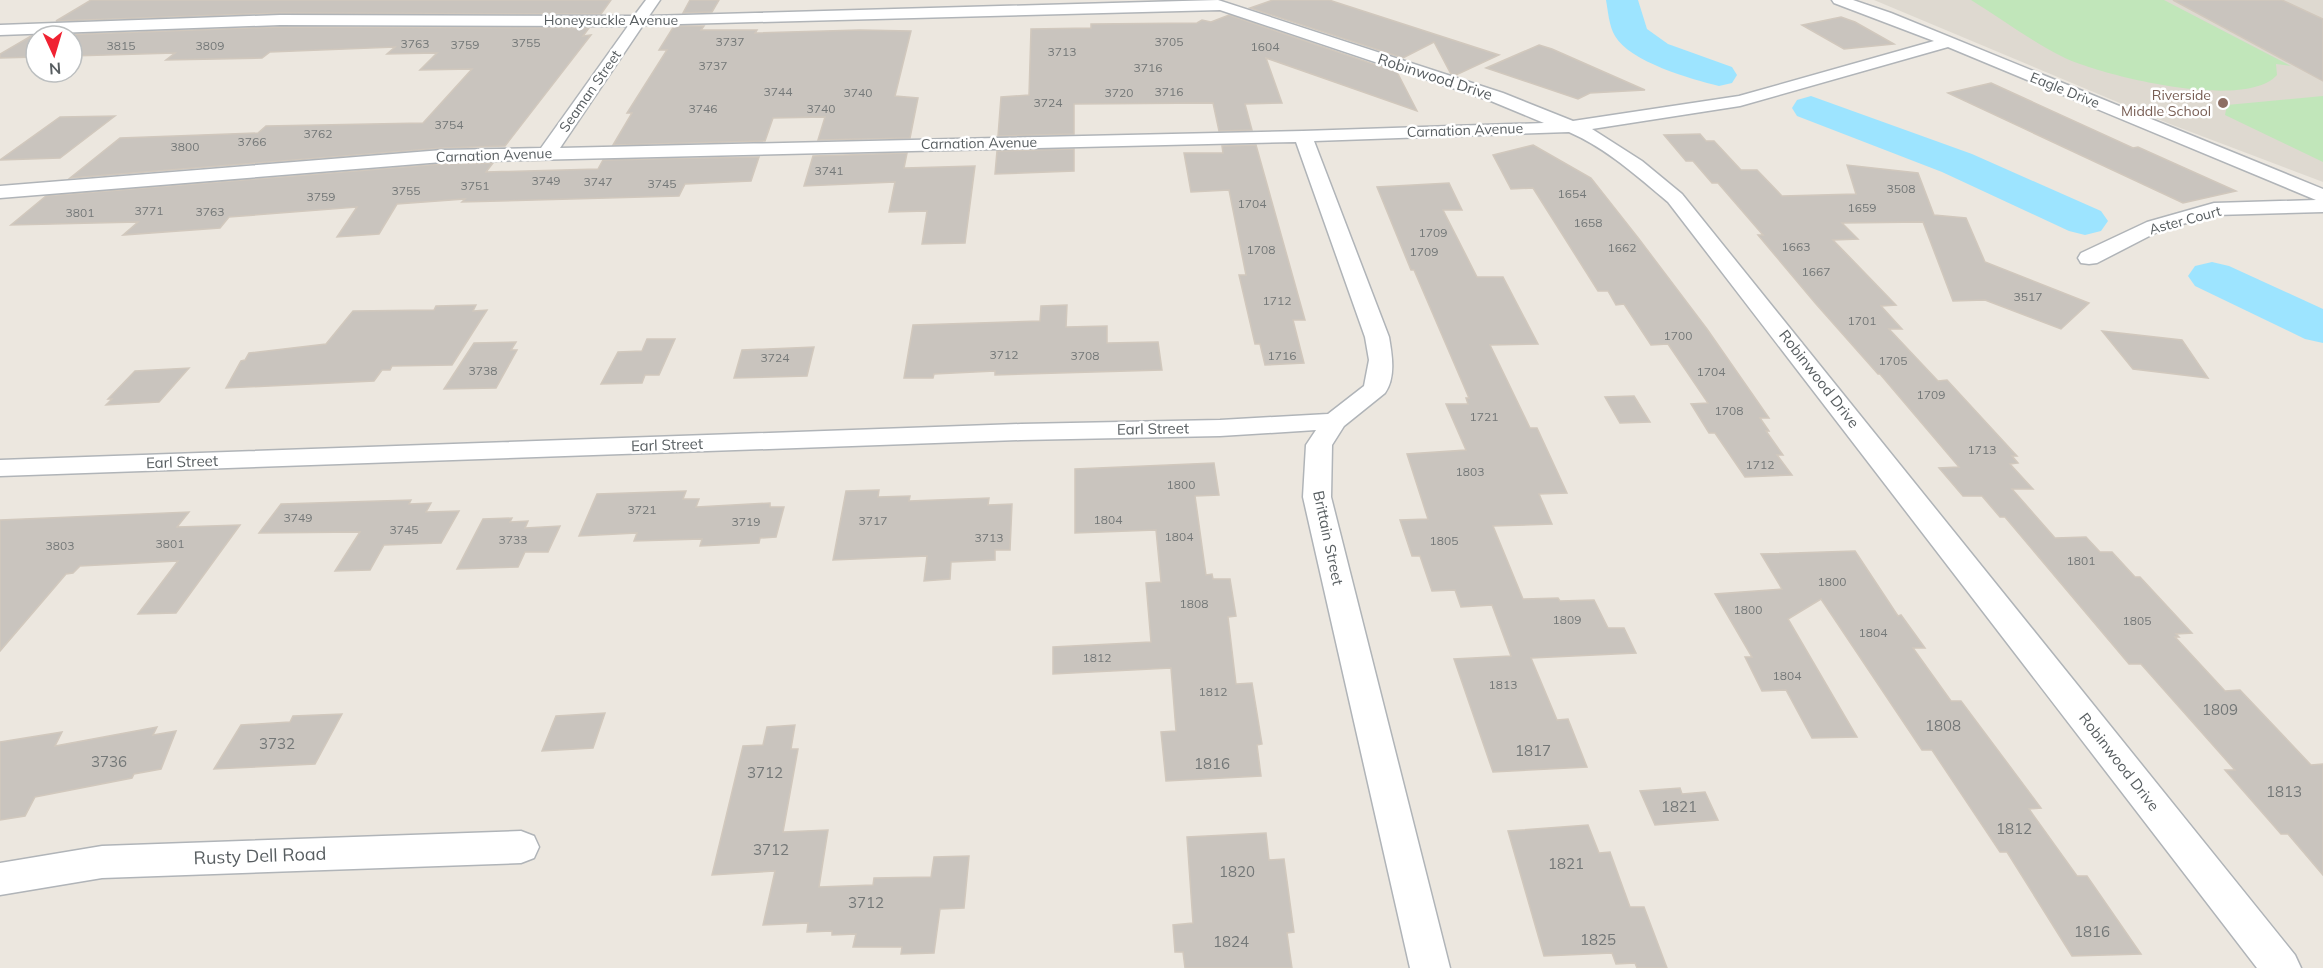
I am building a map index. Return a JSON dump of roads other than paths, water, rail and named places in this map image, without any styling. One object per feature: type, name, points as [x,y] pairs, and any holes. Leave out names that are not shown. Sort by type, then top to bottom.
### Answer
[{"type":"street","name":"Seaman Street","points":[[547,153],[653,0]]},
{"type":"street","name":"Eagle Drive","points":[[1839,0],[1950,42],[2323,196]]},
{"type":"street","name":"Honeysuckle Avenue","points":[[0,30],[280,20],[638,21],[1213,3]]},
{"type":"street","name":"Robinwood Drive","points":[[1213,3],[1497,97],[1572,127],[1593,136],[1635,165],[1675,198],[2281,968]]},
{"type":"street","name":"Carnation Avenue","points":[[0,192],[442,156],[1303,136],[1572,127],[1740,101],[1950,42]]},
{"type":"street","name":"Brittain Street","points":[[1303,136],[1377,337],[1381,360],[1376,388],[1358,405],[1334,421],[1319,445],[1317,497],[1430,968]]},
{"type":"street","name":"Aster Court","points":[[2089,258],[2154,226],[2214,209],[2323,206]]},
{"type":"street","name":"Earl Street","points":[[0,468],[997,433],[1220,428],[1334,421]]},
{"type":"street","name":"Rusty Dell Road","points":[[0,879],[102,862],[521,847]]},
{"type":"waterway","points":[[1622,0],[1631,34],[1655,52],[1719,75]]},
{"type":"waterway","points":[[1811,108],[1957,163],[2085,221]]},
{"type":"waterway","points":[[2212,276],[2323,328]]},
{"type":"place","name":"Riverside Middle School","points":[[2223,103]]}]
